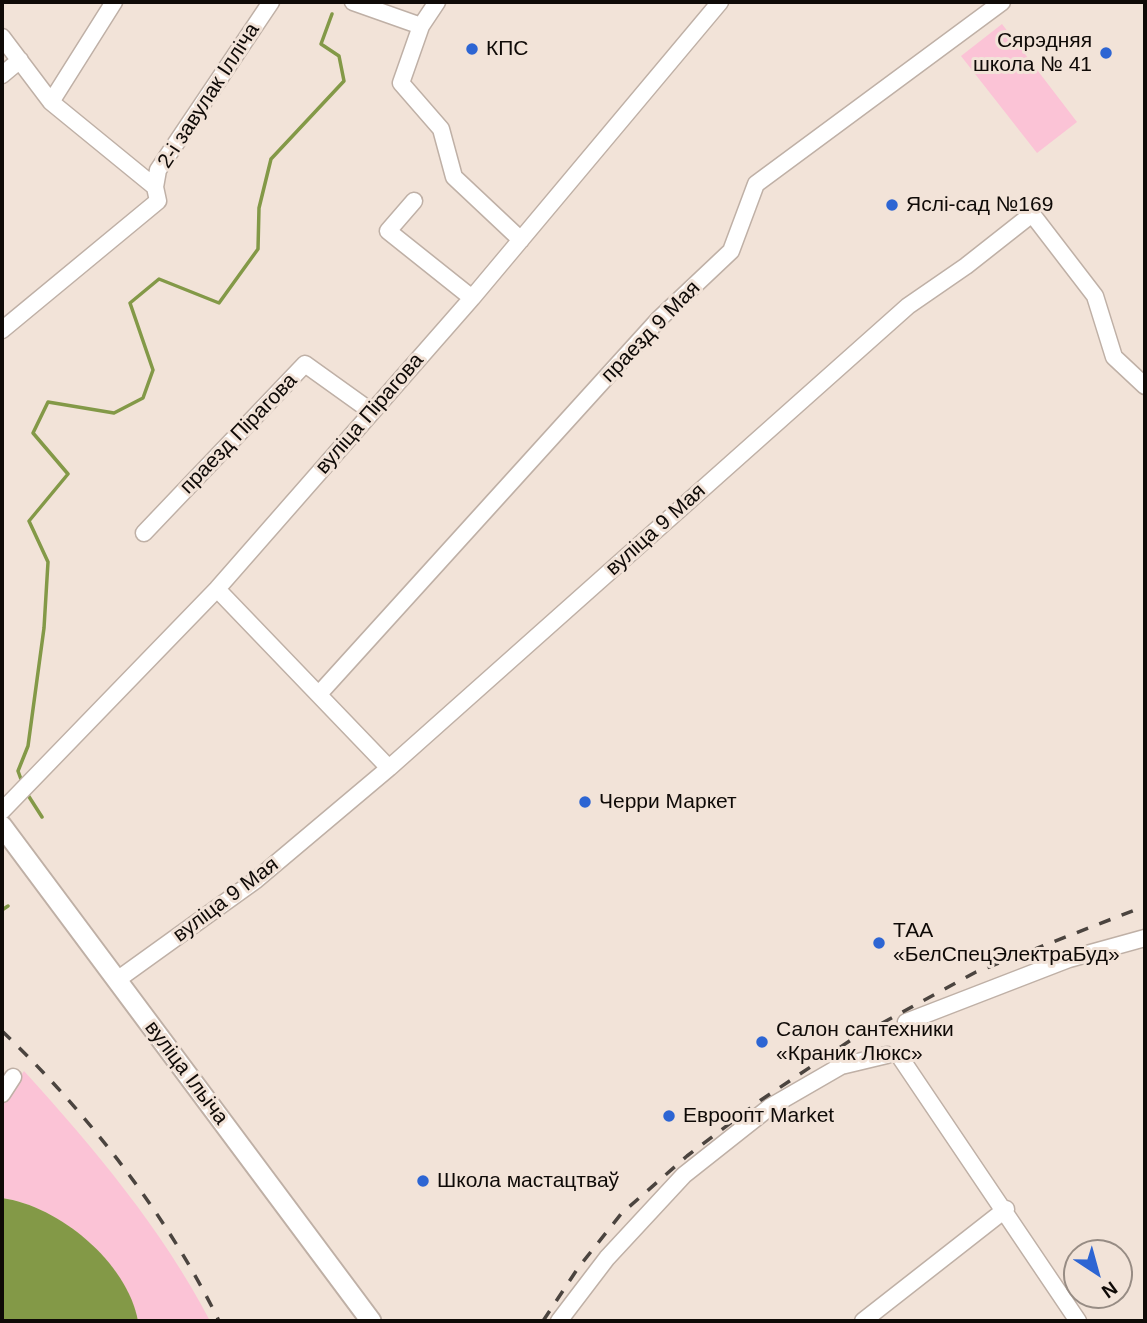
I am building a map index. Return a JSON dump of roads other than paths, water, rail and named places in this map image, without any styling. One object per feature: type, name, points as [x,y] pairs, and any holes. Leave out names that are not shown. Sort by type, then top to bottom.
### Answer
[{"type":"main road","name":"вуліца Ільіча","points":[[2,826],[371,1321]]},
{"type":"street","points":[[51,103],[114,2]]},
{"type":"street","name":"2-і завулак Ілліча","points":[[2,330],[158,201],[155,187],[158,170],[271,2]]},
{"type":"street","points":[[353,2],[421,26]]},
{"type":"street","points":[[437,2],[421,26],[401,83],[441,129],[454,177],[521,240]]},
{"type":"street","name":"вуліца Пірагова","points":[[2,811],[217,589],[472,298],[720,2]]},
{"type":"street","name":"праезд 9 Мая","points":[[319,694],[659,320],[731,251],[756,184],[1002,2]]},
{"type":"street","points":[[2,37],[51,103],[155,187]]},
{"type":"street","points":[[2,75],[20,60]]},
{"type":"street","points":[[414,201],[388,231],[472,298]]},
{"type":"street","name":"вуліца 9 Мая","points":[[117,980],[256,880],[389,768],[908,306],[966,266],[1032,214],[1095,296],[1114,357],[1145,386]]},
{"type":"street","name":"праезд Пірагова","points":[[144,533],[305,364],[372,412]]},
{"type":"street","points":[[217,589],[389,768]]},
{"type":"street","points":[[906,1022],[1069,959],[1145,937]]},
{"type":"street","points":[[559,1321],[607,1258],[684,1175],[782,1100],[841,1066],[894,1056],[1006,1209],[1078,1321]]},
{"type":"street","points":[[2,1094],[13,1077]]},
{"type":"street","points":[[863,1321],[1006,1209]]},
{"type":"waterway","points":[[22,782],[18,771],[28,746],[44,628],[48,562],[29,521],[68,474],[33,433],[48,402],[114,413],[143,398],[153,370],[130,303],[159,279],[219,303],[258,249],[259,208],[271,159],[344,81],[339,56],[321,44],[332,14]]},
{"type":"waterway","points":[[26,792],[42,817]]},
{"type":"waterway","points":[[2,910],[8,906]]},
{"type":"railway","points":[[543,1321],[578,1268],[621,1214],[687,1156],[761,1100],[851,1040],[976,972],[1145,906]]},
{"type":"railway","points":[[2,1031],[65,1096],[123,1167],[176,1243],[219,1321]]},
{"type":"place","name":"КПС","points":[[472,49]]},
{"type":"place","name":"Сярэдняя школа № 41","points":[[1106,53]]},
{"type":"place","name":"Яслі-сад №169","points":[[892,205]]},
{"type":"place","name":"Черри Маркет","points":[[585,802]]},
{"type":"place","name":"ТАА «БелСпецЭлектраБуд»","points":[[879,943]]},
{"type":"place","name":"Салон сантехники «Краник Люкс»","points":[[762,1042]]},
{"type":"place","name":"Евроопт Market","points":[[669,1116]]},
{"type":"place","name":"Школа мастацтваў","points":[[423,1181]]}]
